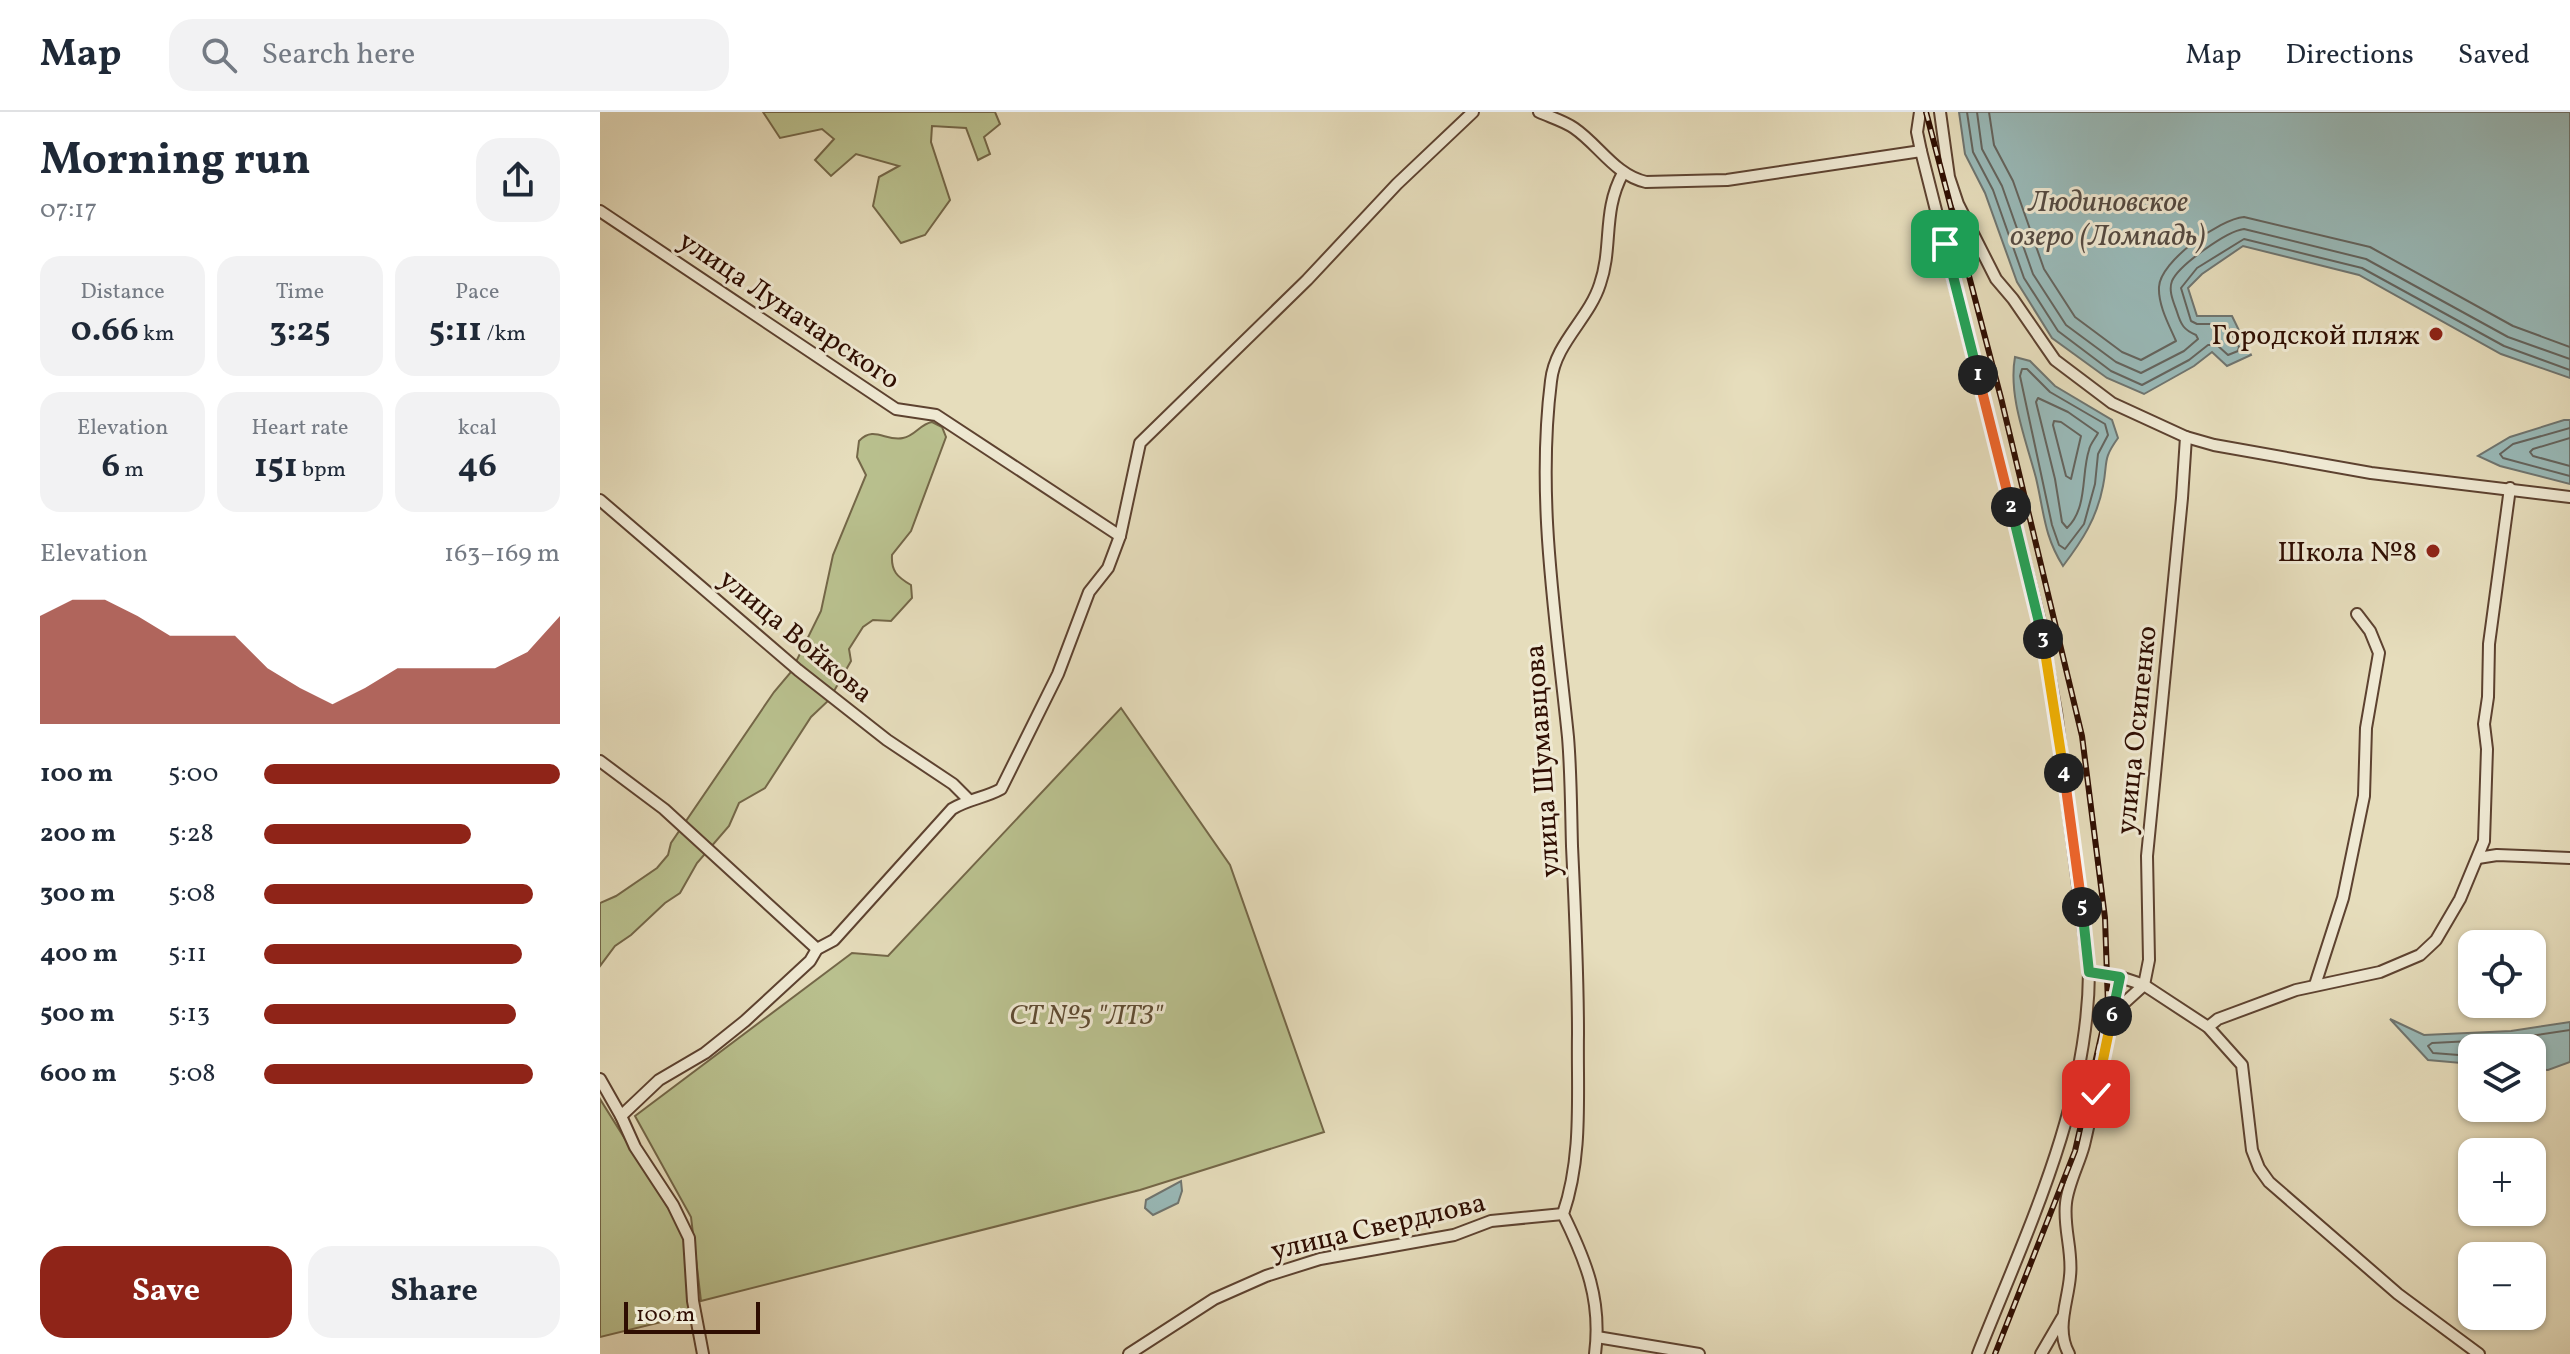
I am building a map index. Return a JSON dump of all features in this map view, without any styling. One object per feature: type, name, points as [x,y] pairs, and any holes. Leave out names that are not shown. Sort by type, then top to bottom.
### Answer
[{"type":"street","points":[[621,1116],[659,1080],[705,1053],[745,1021],[810,961],[817,949],[834,940],[952,809],[968,799],[986,797],[1001,789],[1058,674],[1089,592],[1108,568],[1120,536],[1140,443],[1307,280],[1397,184],[1473,112]]},
{"type":"street","points":[[1539,112],[1574,127],[1623,173],[1646,182],[1727,180],[1921,151]]},
{"type":"street","name":"улица Осипенко","points":[[1920,112],[1917,132],[1921,151],[2039,618],[2056,712],[2089,972],[2085,1048],[2058,1148],[1978,1354]]},
{"type":"street","points":[[1940,112],[1949,177],[1958,204],[1996,279],[2055,360],[2112,403],[2186,437],[2259,454],[2355,471],[2570,497]]},
{"type":"street","name":"улица Шумавцова","points":[[1563,1214],[1572,1188],[1577,1156],[1578,982],[1568,739],[1545,520],[1545,470],[1551,377],[1564,344],[1587,311],[1601,283],[1612,192],[1623,173]]},
{"type":"street","name":"улица Луначарского","points":[[600,211],[896,409],[936,415],[1120,536]]},
{"type":"street","name":"улица Осипенко","points":[[2144,985],[2149,960],[2147,856],[2186,437]]},
{"type":"street","points":[[2208,1027],[2218,1019],[2296,990],[2380,972],[2420,955],[2436,940],[2460,899],[2484,841],[2487,749],[2484,724],[2489,644],[2510,488]]},
{"type":"street","name":"улица Войкова","points":[[600,500],[798,670],[887,740],[953,784],[968,799]]},
{"type":"street","points":[[2315,985],[2343,898],[2364,796],[2366,728],[2379,653],[2370,631],[2357,614]]},
{"type":"street","points":[[600,761],[664,809],[817,949]]},
{"type":"street","points":[[2478,858],[2497,855],[2570,858]]},
{"type":"street","points":[[2089,972],[2144,985],[2208,1027],[2242,1065],[2252,1150],[2269,1182],[2398,1294],[2479,1354]]},
{"type":"street","points":[[2069,1354],[2062,1318],[2070,1275],[2066,1200],[2083,1151],[2120,977]]},
{"type":"street","points":[[2112,1014],[2144,985]]},
{"type":"street","points":[[600,1079],[635,1147],[673,1205],[689,1238],[693,1301],[703,1354]]},
{"type":"street","points":[[1563,1214],[1590,1274],[1597,1337],[1595,1354]]},
{"type":"street","name":"улица Свердлова","points":[[1131,1353],[1214,1299],[1279,1272],[1320,1259],[1454,1235],[1491,1221],[1563,1214]]},
{"type":"street","points":[[2041,1354],[2062,1318]]},
{"type":"street","points":[[1597,1337],[1699,1354]]},
{"type":"green space","points":[[763,112],[995,112],[1000,124],[984,137],[990,154],[978,160],[966,128],[932,126],[931,142],[950,200],[925,235],[901,243],[873,206],[879,177],[899,166],[856,154],[831,176],[815,160],[834,139],[822,129],[780,138]]},
{"type":"green space","points":[[932,422],[942,427],[946,437],[911,531],[892,555],[896,573],[911,585],[912,598],[891,621],[873,620],[863,627],[849,649],[851,661],[829,700],[811,717],[765,788],[739,803],[729,826],[697,863],[680,893],[615,946],[600,966],[600,903],[616,896],[657,868],[668,855],[671,843],[774,692],[791,672],[821,611],[833,555],[866,475],[857,457],[859,441],[870,434],[903,438]]},
{"type":"green space","name":"СТ №5 \"ЛТЗ\"","points":[[1121,708],[1230,865],[1324,1132],[1140,1190],[701,1301],[691,1217],[635,1116],[852,953],[888,956]]},
{"type":"green space","points":[[600,1099],[684,1233],[694,1314],[600,1337]]},
{"type":"water","name":"Людиновское озеро (Ломпадь)","points":[[1959,112],[2570,112],[2570,378],[2501,354],[2359,275],[2243,246],[2202,274],[2188,288],[2197,316],[2232,316],[2251,355],[2227,366],[2212,352],[2194,366],[2144,394],[2107,378],[2052,338],[2017,282],[1985,193],[1965,154]]},
{"type":"water","points":[[2015,357],[2030,361],[2055,386],[2112,420],[2118,438],[2108,457],[2093,519],[2063,566],[2048,534],[2019,418],[2013,372]]},
{"type":"water","points":[[2570,420],[2570,484],[2500,466],[2478,456],[2510,437]]},
{"type":"water","points":[[2390,1019],[2424,1035],[2511,1031],[2570,1022],[2570,1062],[2548,1070],[2546,1034],[2458,1034],[2458,1063],[2428,1060]]},
{"type":"water","points":[[1181,1181],[1178,1203],[1153,1215],[1145,1208],[1146,1200]]},
{"type":"railway","points":[[1926,112],[2001,398],[2082,736],[2105,918],[2108,1006],[2075,1151],[1995,1354]]},
{"type":"place","name":"Городской пляж","points":[[2436,334]]},
{"type":"place","name":"Школа №8","points":[[2433,551]]},
{"type":"route","points":[[1945,244],[2039,618],[2056,712],[2089,972],[2120,977],[2096,1094]]}]
